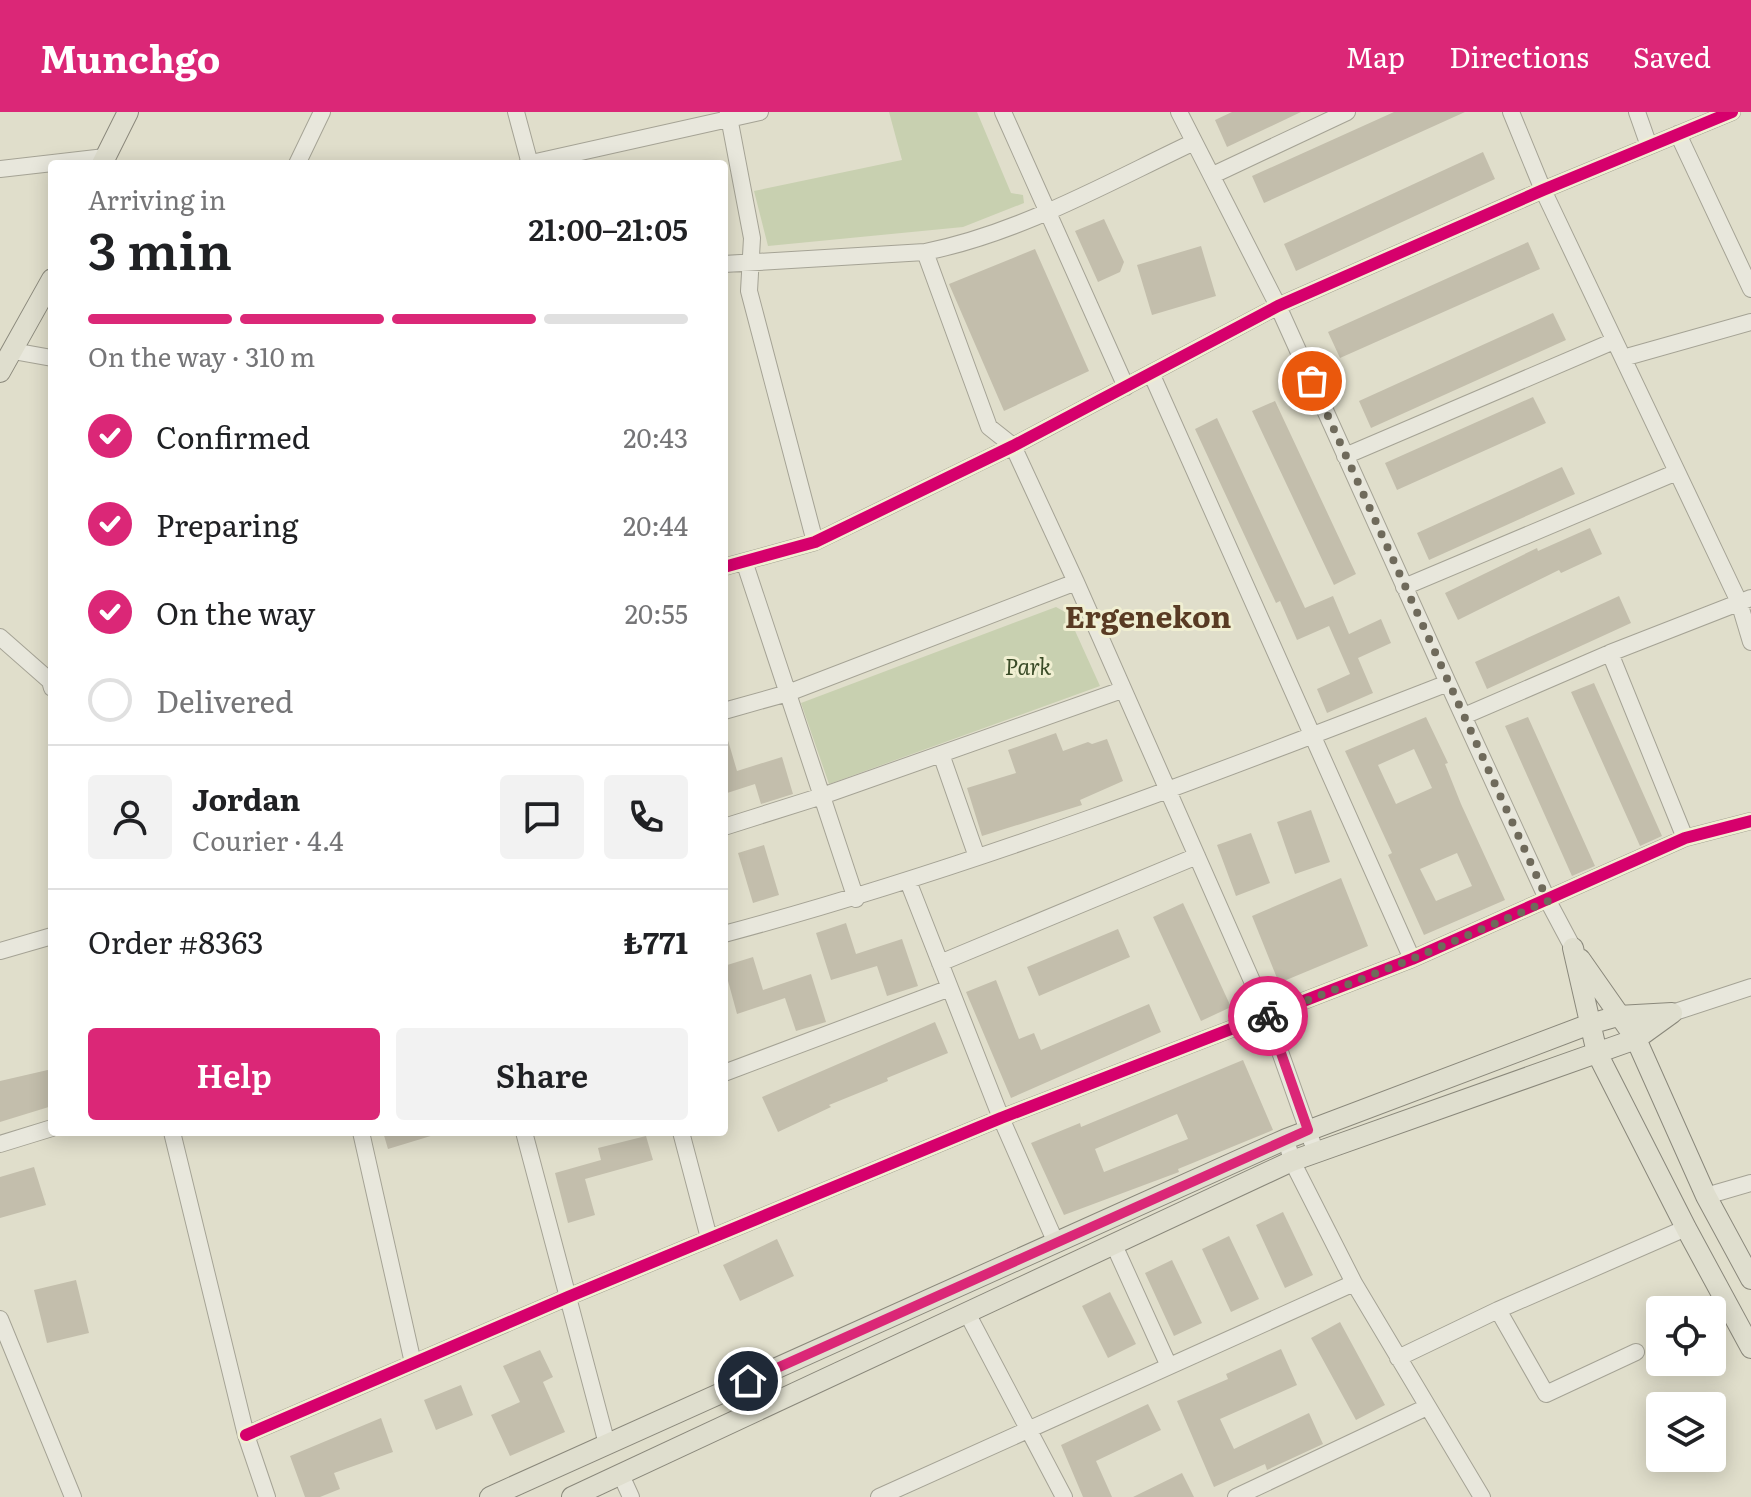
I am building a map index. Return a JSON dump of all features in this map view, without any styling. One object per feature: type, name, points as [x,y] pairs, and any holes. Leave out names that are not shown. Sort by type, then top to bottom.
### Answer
[{"type":"main road","points":[[104,160],[128,112]]},
{"type":"main road","points":[[0,372],[48,286]]},
{"type":"main road","points":[[1573,948],[1636,1039],[1706,1196],[1751,1279]]},
{"type":"main road","points":[[1573,948],[1597,1053],[1751,1348]]},
{"type":"main road","points":[[490,1497],[1286,1139],[1590,1024],[1618,1016],[1672,1013]]},
{"type":"main road","points":[[572,1497],[1292,1161],[1636,1039],[1672,1013]]},
{"type":"street","points":[[299,160],[322,112]]},
{"type":"street","points":[[516,112],[528,160]]},
{"type":"street","points":[[545,160],[728,115],[760,112]]},
{"type":"street","points":[[1003,112],[1126,387]]},
{"type":"street","points":[[1179,112],[1278,306],[1548,901],[1573,948]]},
{"type":"street","points":[[1213,175],[1347,112]]},
{"type":"street","points":[[1511,112],[1543,190],[1614,341],[1677,472],[1745,600],[1751,642]]},
{"type":"street","points":[[1637,112],[1649,146]]},
{"type":"street","points":[[728,566],[815,542],[1013,446],[1278,306],[1543,190],[1732,112]]},
{"type":"street","points":[[728,115],[752,238],[749,291],[815,542]]},
{"type":"street","points":[[1678,134],[1751,289]]},
{"type":"street","points":[[728,264],[925,252],[978,239],[1049,211],[1194,142]]},
{"type":"street","points":[[0,169],[48,165]]},
{"type":"street","points":[[925,252],[989,427],[1013,446],[1076,582],[1267,1015],[1316,1152]]},
{"type":"street","points":[[1623,358],[1751,322]]},
{"type":"street","points":[[1345,456],[1614,341]]},
{"type":"street","points":[[13,351],[48,357]]},
{"type":"street","points":[[1151,373],[1412,959]]},
{"type":"street","points":[[1404,587],[1677,472]]},
{"type":"street","points":[[745,564],[856,899]]},
{"type":"street","points":[[728,710],[788,693],[1076,582]]},
{"type":"street","points":[[1464,716],[1610,653],[1745,600]]},
{"type":"street","points":[[0,637],[48,680]]},
{"type":"street","points":[[1610,653],[1685,838]]},
{"type":"street","points":[[728,933],[856,899],[1168,792],[1448,683]]},
{"type":"street","points":[[728,826],[822,796],[1122,690]]},
{"type":"street","points":[[941,754],[977,857]]},
{"type":"street","points":[[246,1435],[568,1297],[1001,1118],[1412,959],[1685,838],[1751,821]]},
{"type":"street","points":[[940,963],[1197,856]]},
{"type":"street","points":[[908,881],[1001,1118],[1056,1243]]},
{"type":"street","points":[[0,951],[48,937]]},
{"type":"street","points":[[1672,1013],[1751,987]]},
{"type":"street","points":[[728,1071],[950,988]]},
{"type":"street","points":[[0,1144],[48,1129]]},
{"type":"street","points":[[173,1136],[246,1435],[267,1497]]},
{"type":"street","points":[[362,1136],[413,1363]]},
{"type":"street","points":[[525,1136],[607,1444]]},
{"type":"street","points":[[682,1136],[709,1238]]},
{"type":"street","points":[[1286,1139],[1292,1161],[1354,1283],[1482,1497]]},
{"type":"street","points":[[1706,1196],[1751,1183]]},
{"type":"street","points":[[1398,1358],[1498,1310],[1686,1228]]},
{"type":"street","points":[[1114,1245],[1168,1364]]},
{"type":"street","points":[[879,1497],[1168,1364],[1354,1283]]},
{"type":"street","points":[[1498,1310],[1546,1394],[1636,1352]]},
{"type":"street","points":[[967,1313],[1064,1497]]},
{"type":"street","points":[[0,1319],[5,1348],[73,1497]]},
{"type":"street","points":[[1236,1497],[1427,1407]]},
{"type":"street","points":[[621,1475],[631,1497]]},
{"type":"green space","points":[[889,112],[977,112],[1011,193],[1023,195],[1024,203],[963,227],[768,246],[754,191],[902,160]]},
{"type":"green space","name":"Park","points":[[1056,607],[1067,613],[1100,686],[829,784],[801,703]]},
{"type":"building","points":[[1232,112],[1301,112],[1227,147],[1215,120]]},
{"type":"building","points":[[1394,112],[1465,112],[1264,203],[1252,176]]},
{"type":"building","points":[[1483,152],[1495,179],[1296,271],[1284,244]]},
{"type":"building","points":[[1104,219],[1124,262],[1120,272],[1098,282],[1075,231]]},
{"type":"building","points":[[1528,242],[1540,269],[1340,358],[1328,332]]},
{"type":"building","points":[[1201,246],[1216,296],[1152,315],[1137,265]]},
{"type":"building","points":[[1035,249],[1089,371],[1004,411],[949,284]]},
{"type":"building","points":[[1553,313],[1566,340],[1371,428],[1359,401]]},
{"type":"building","points":[[1533,397],[1546,423],[1397,490],[1385,463]]},
{"type":"building","points":[[1275,401],[1356,574],[1334,585],[1252,411]]},
{"type":"building","points":[[1217,418],[1305,608],[1333,596],[1349,634],[1381,619],[1391,643],[1358,658],[1373,693],[1327,713],[1317,689],[1350,674],[1329,626],[1297,640],[1280,601],[1276,603],[1195,429]]},
{"type":"building","points":[[1562,467],[1575,494],[1429,560],[1417,533]]},
{"type":"building","points":[[1590,528],[1602,554],[1561,573],[1559,570],[1458,620],[1445,593],[1537,548],[1538,551]]},
{"type":"building","points":[[1619,596],[1631,623],[1487,689],[1475,662]]},
{"type":"building","points":[[1594,683],[1662,836],[1640,846],[1571,692]]},
{"type":"building","points":[[1426,717],[1505,900],[1424,935],[1388,855],[1392,853],[1345,751]],"holes":[[[1414,749],[1432,788],[1396,804],[1378,765]],[[1457,853],[1472,886],[1436,901],[1420,869]]]},
{"type":"building","points":[[1528,717],[1595,866],[1572,876],[1505,726]]},
{"type":"building","points":[[1056,733],[1063,751],[1107,739],[1123,781],[1080,800],[1082,805],[982,836],[967,788],[1016,773],[1008,750]]},
{"type":"building","points":[[728,740],[737,771],[782,757],[793,794],[761,804],[755,784],[728,793]]},
{"type":"building","points":[[1311,810],[1330,862],[1295,874],[1277,822]]},
{"type":"building","points":[[1251,833],[1270,883],[1236,896],[1217,845]]},
{"type":"building","points":[[764,845],[779,895],[753,903],[738,853]]},
{"type":"building","points":[[1341,878],[1368,946],[1279,983],[1252,916]]},
{"type":"building","points":[[1183,903],[1231,1007],[1201,1021],[1153,917]]},
{"type":"building","points":[[846,923],[856,954],[902,939],[918,986],[887,996],[877,966],[831,980],[816,933]]},
{"type":"building","points":[[1118,929],[1130,957],[1039,996],[1027,967]]},
{"type":"building","points":[[753,957],[763,990],[811,974],[826,1022],[796,1031],[785,998],[737,1014],[728,981],[728,965]]},
{"type":"building","points":[[996,980],[1019,1039],[1034,1033],[1041,1050],[1149,1004],[1161,1032],[1011,1098],[966,992]]},
{"type":"building","points":[[935,1022],[948,1053],[887,1078],[888,1081],[829,1105],[831,1107],[778,1132],[762,1097]]},
{"type":"building","points":[[1243,1060],[1273,1130],[1178,1169],[1179,1172],[1064,1215],[1031,1143],[1080,1123],[1081,1127]],"holes":[[[1177,1114],[1188,1139],[1104,1172],[1095,1149]]]},
{"type":"building","points":[[48,1070],[48,1107],[0,1122],[0,1081]]},
{"type":"building","points":[[384,1136],[431,1136],[388,1149]]},
{"type":"building","points":[[646,1136],[653,1160],[585,1179],[595,1215],[568,1223],[555,1173],[601,1160],[598,1148]]},
{"type":"building","points":[[34,1167],[46,1205],[0,1218],[0,1177]]},
{"type":"building","points":[[1283,1212],[1313,1275],[1285,1288],[1256,1225]]},
{"type":"building","points":[[1229,1236],[1259,1299],[1231,1312],[1202,1249]]},
{"type":"building","points":[[777,1239],[794,1276],[740,1301],[723,1265]]},
{"type":"building","points":[[1172,1260],[1202,1323],[1174,1336],[1145,1273]]},
{"type":"building","points":[[76,1280],[89,1333],[47,1343],[34,1290]]},
{"type":"building","points":[[1110,1292],[1136,1344],[1108,1358],[1082,1306]]},
{"type":"building","points":[[1340,1322],[1385,1405],[1356,1420],[1311,1338]]},
{"type":"building","points":[[1281,1349],[1297,1385],[1220,1419],[1234,1449],[1309,1413],[1323,1444],[1267,1470],[1265,1464],[1214,1487],[1177,1401],[1228,1379],[1226,1374]]},
{"type":"building","points":[[540,1350],[553,1377],[543,1382],[565,1432],[510,1456],[491,1415],[520,1402],[503,1366]]},
{"type":"building","points":[[461,1385],[473,1415],[436,1430],[424,1400]]},
{"type":"building","points":[[1148,1404],[1161,1430],[1096,1461],[1112,1497],[1083,1497],[1061,1445]]},
{"type":"building","points":[[381,1418],[393,1452],[334,1473],[340,1489],[320,1497],[305,1497],[290,1456]]},
{"type":"building","points":[[1182,1473],[1194,1497],[1133,1497]]},
{"type":"cycle path","points":[[728,566],[815,542],[1013,446],[1278,306],[1543,190],[1732,112]]},
{"type":"cycle path","points":[[246,1435],[568,1297],[1001,1118],[1412,959],[1685,838],[1751,821]]},
{"type":"way so far","points":[[1268,1016],[1548,901],[1312,381]]},
{"type":"district","name":"Ergenekon","points":[[1148,615]]},
{"type":"route","points":[[748,1381],[1308,1130],[1268,1016]]}]
